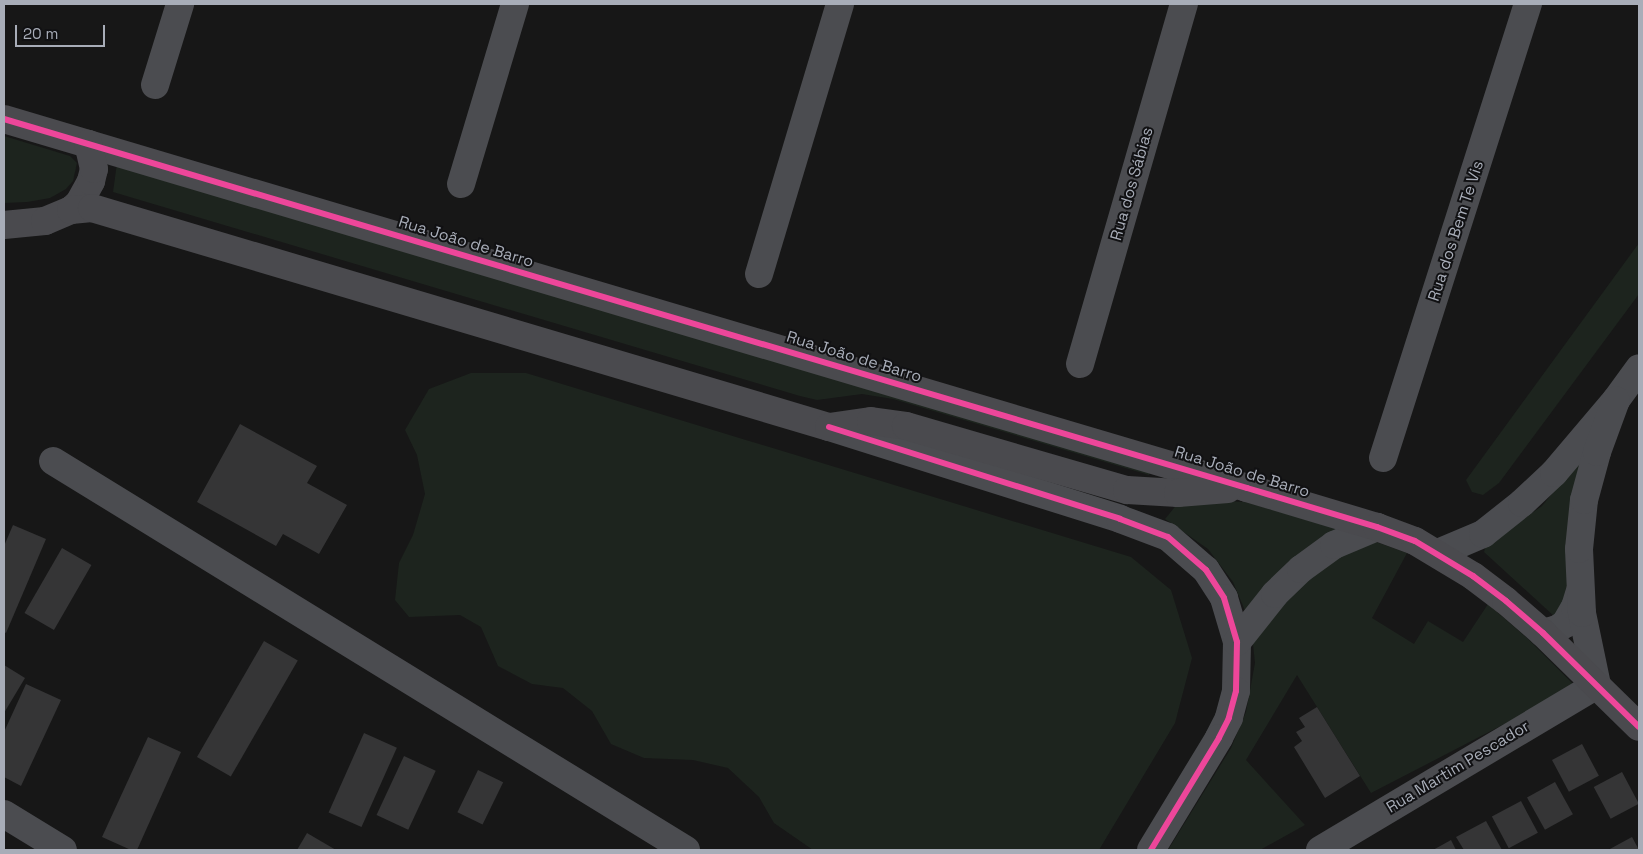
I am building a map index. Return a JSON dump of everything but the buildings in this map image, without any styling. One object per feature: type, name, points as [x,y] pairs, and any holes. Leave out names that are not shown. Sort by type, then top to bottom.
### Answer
[{"type":"street","points":[[155,85],[180,4]]},
{"type":"street","points":[[461,184],[516,4]]},
{"type":"street","points":[[759,274],[840,4]]},
{"type":"street","name":"Rua dos Sábias","points":[[1080,364],[1184,4]]},
{"type":"street","name":"Rua dos Bem Te Vis","points":[[1383,458],[1528,4]]},
{"type":"street","name":"Rua João de Barro","points":[[4,119],[1248,488],[1377,527],[1415,541],[1438,553],[1473,576],[1543,633],[1639,727]]},
{"type":"street","points":[[71,210],[79,204],[91,181],[94,169],[88,144]]},
{"type":"street","name":"Rua João de Barro","points":[[6,228],[45,221],[71,210],[92,208],[829,427],[1120,519],[1168,537],[1206,570],[1224,598],[1236,642]]},
{"type":"street","points":[[1438,553],[1483,534],[1522,503],[1554,473],[1616,400],[1639,368]]},
{"type":"street","points":[[1597,685],[1585,631],[1580,591],[1579,549],[1584,500],[1597,452],[1616,400]]},
{"type":"street","name":"Rua João de Barro","points":[[829,427],[871,421],[906,426],[1127,490],[1178,493],[1248,488]]},
{"type":"street","points":[[53,461],[686,850]]},
{"type":"street","points":[[1152,850],[1229,718],[1236,691],[1236,642],[1275,594],[1300,569],[1334,545],[1377,527]]},
{"type":"street","points":[[1473,576],[1472,560],[1483,534]]},
{"type":"street","points":[[1543,633],[1557,629],[1565,624],[1575,607],[1580,591]]},
{"type":"street","name":"Rua Martim Pescador","points":[[1320,850],[1597,685]]},
{"type":"street","points":[[4,814],[63,850]]},
{"type":"shaded area","points":[[4,136],[70,156],[77,163],[73,181],[66,189],[50,198],[4,203]]},
{"type":"shaded area","points":[[117,163],[1151,468],[1149,475],[893,399],[862,394],[817,400],[800,396],[113,192]]},
{"type":"shaded area","points":[[1639,243],[1639,294],[1499,483],[1483,495],[1472,492],[1466,480]]},
{"type":"shaded area","points":[[471,373],[526,373],[1131,557],[1171,590],[1192,658],[1175,723],[1099,850],[813,850],[774,823],[759,797],[728,768],[693,760],[644,758],[611,744],[592,711],[563,688],[532,684],[498,666],[481,627],[460,615],[409,617],[395,600],[399,563],[413,535],[425,494],[417,455],[405,430],[429,389]]},
{"type":"shaded area","points":[[1589,441],[1572,586],[1555,617],[1484,552],[1486,545],[1542,506],[1564,479]]},
{"type":"shaded area","points":[[1205,500],[1245,502],[1340,529],[1407,553],[1372,618],[1414,644],[1428,621],[1463,642],[1488,604],[1527,638],[1576,687],[1371,793],[1297,675],[1246,760],[1305,825],[1260,850],[1168,850],[1231,748],[1246,712],[1255,663],[1251,625],[1233,582],[1208,549],[1165,519],[1178,503]]},
{"type":"cycle path","points":[[4,119],[1247,488],[1377,527],[1415,541],[1473,576],[1506,601],[1543,633],[1639,727]]},
{"type":"cycle path","points":[[829,427],[1120,519],[1168,537],[1206,570],[1224,598],[1237,642],[1236,691],[1229,718],[1219,738],[1151,850]]}]
